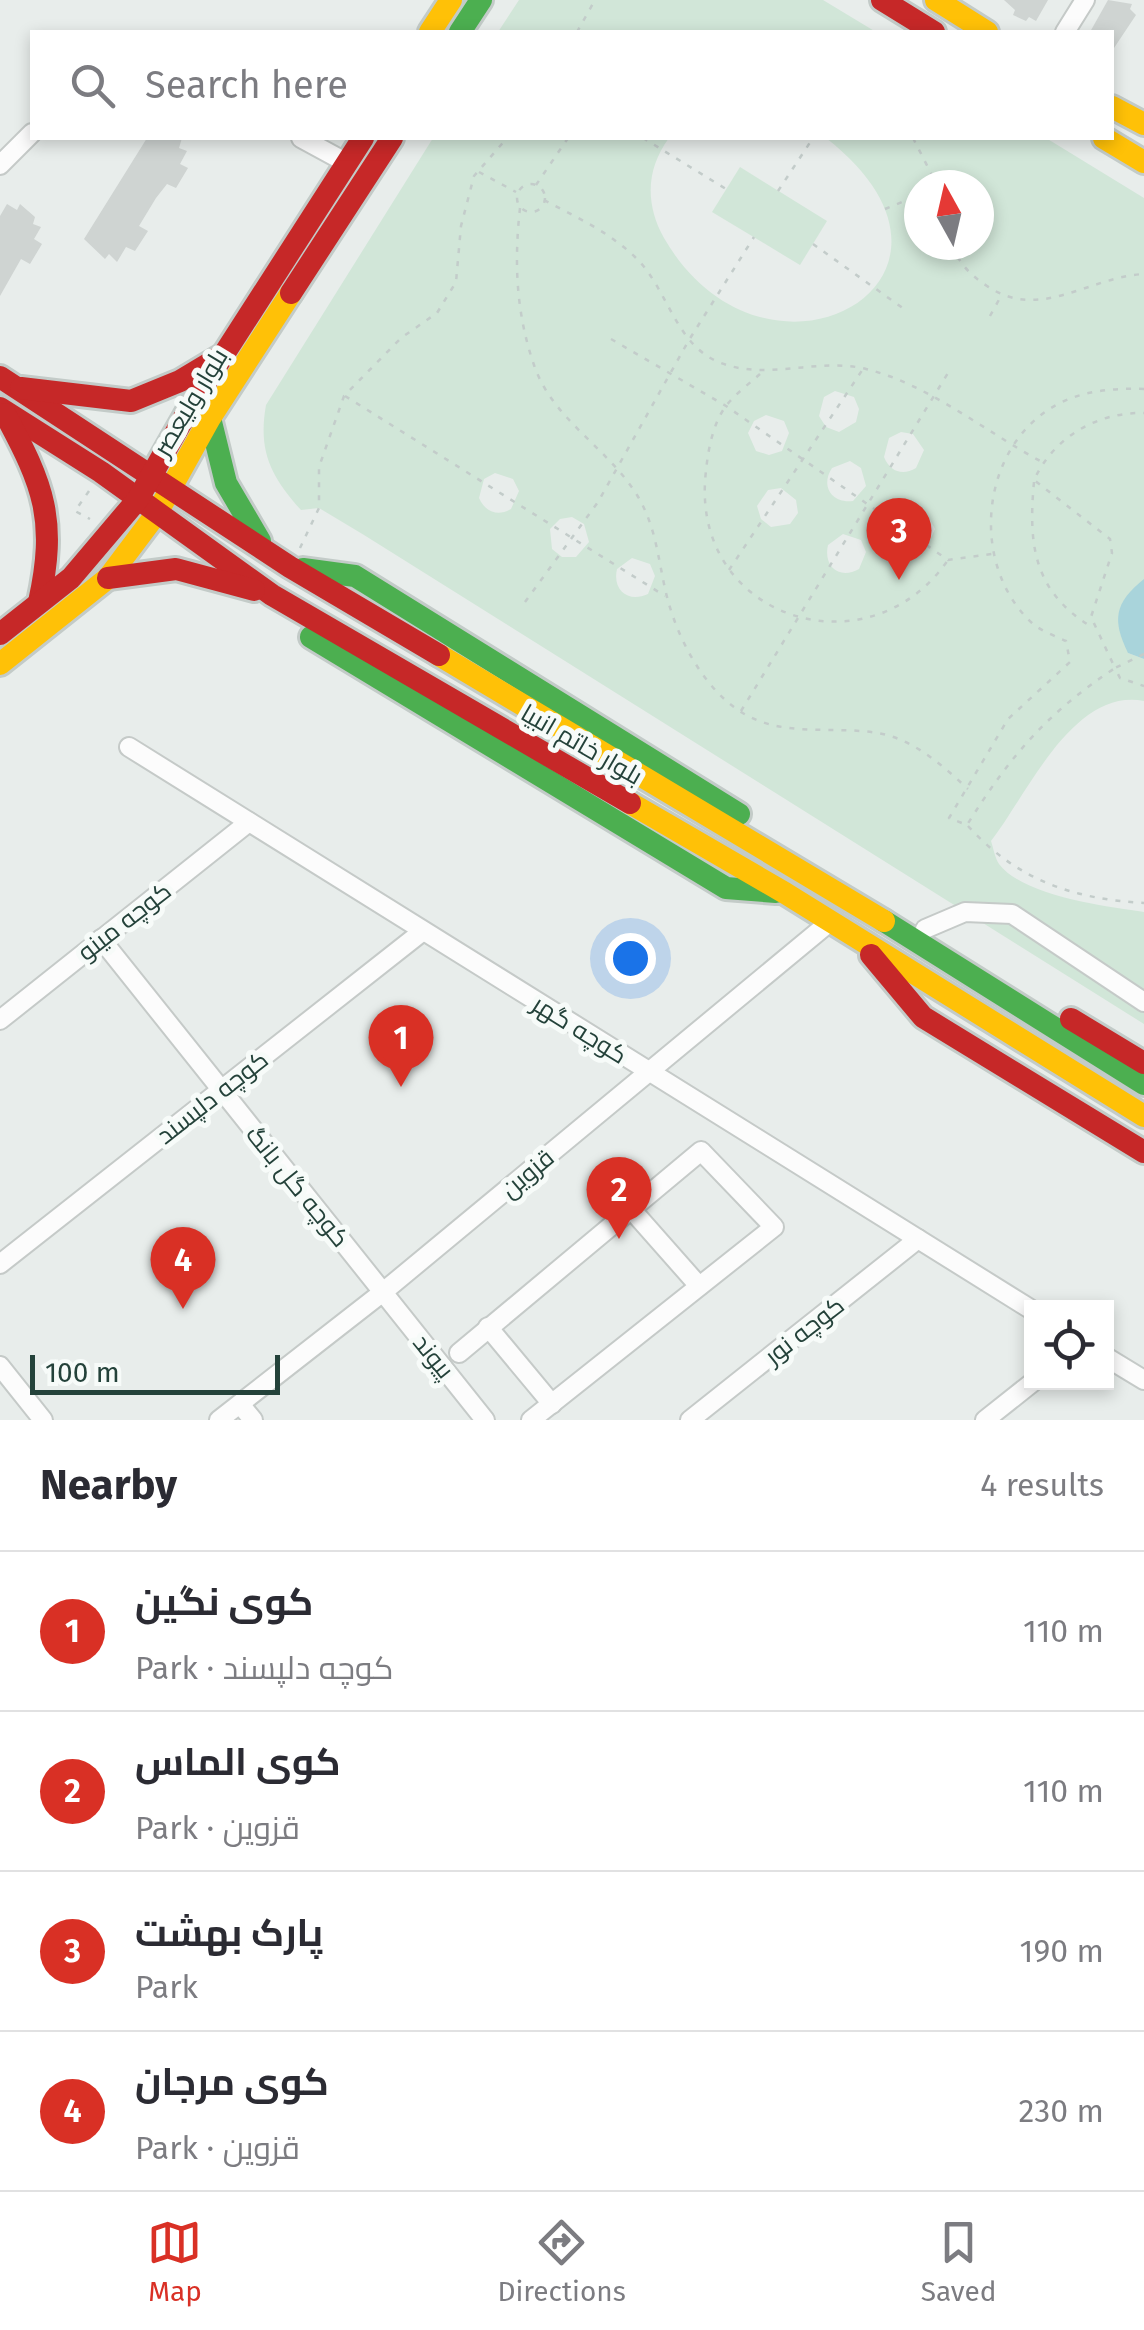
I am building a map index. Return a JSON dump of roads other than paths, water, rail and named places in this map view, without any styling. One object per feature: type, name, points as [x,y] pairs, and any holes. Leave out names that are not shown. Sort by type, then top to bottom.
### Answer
[{"type":"main road","points":[[431,30],[451,0]]},
{"type":"main road","points":[[461,30],[481,0]]},
{"type":"main road","points":[[882,0],[931,30]]},
{"type":"main road","points":[[936,0],[984,30]]},
{"type":"main road","points":[[1114,108],[1144,124]]},
{"type":"main road","name":"بلوار ولیعصر","points":[[0,664],[90,582],[148,506],[224,354],[362,140]]},
{"type":"main road","name":"بلوار ولیعصر","points":[[160,483],[210,418],[391,140]]},
{"type":"main road","points":[[1107,140],[1144,162]]},
{"type":"main road","points":[[17,388],[131,400],[180,381],[224,354]]},
{"type":"main road","points":[[17,388],[37,415],[23,422]]},
{"type":"main road","name":"بلوار خاتم انبیا","points":[[17,388],[281,561],[827,886],[1144,1084]]},
{"type":"main road","points":[[1,409],[50,502],[53,534],[39,602]]},
{"type":"main road","name":"بلوار خاتم انبیا","points":[[1,409],[273,594],[831,920],[1144,1116]]},
{"type":"main road","points":[[210,418],[216,459],[238,515],[281,561],[355,576],[1144,1063]]},
{"type":"main road","name":"بلوار ولیعصر","points":[[0,634],[39,602],[90,582],[148,506]]},
{"type":"main road","points":[[281,561],[268,568],[273,594],[302,632],[726,888],[785,893]]},
{"type":"main road","points":[[90,582],[176,569],[273,594]]},
{"type":"main road","points":[[543,752],[559,727]]},
{"type":"main road","points":[[854,936],[923,1017],[1144,1152]]},
{"type":"street","points":[[1065,30],[1085,0]]},
{"type":"street","points":[[0,165],[30,136]]},
{"type":"street","points":[[305,140],[347,163]]},
{"type":"street","name":"کوچه گهر","points":[[129,747],[1024,1305]]},
{"type":"street","name":"کوچه مینو","points":[[0,1020],[249,822]]},
{"type":"street","points":[[925,930],[965,912],[1012,914],[1144,1002]]},
{"type":"street","name":"قزوین","points":[[219,1420],[382,1292],[831,920]]},
{"type":"street","name":"کوچه دلپسند","points":[[0,1264],[424,931]]},
{"type":"street","name":"کوچه گل بانگ","points":[[101,939],[382,1292]]},
{"type":"street","points":[[459,1353],[701,1151],[774,1227],[532,1420]]},
{"type":"street","points":[[631,1209],[699,1286]]},
{"type":"street","name":"کوچه نور","points":[[690,1420],[918,1239]]},
{"type":"street","name":"پیوند","points":[[382,1292],[485,1420]]},
{"type":"street","points":[[488,1327],[552,1404]]},
{"type":"street","points":[[1114,1362],[1144,1380]]},
{"type":"street","points":[[0,1368],[43,1420]]},
{"type":"street","points":[[985,1420],[1024,1389]]},
{"type":"street","points":[[240,1404],[253,1420]]},
{"type":"water","points":[[1144,579],[1144,659],[1128,653],[1118,621],[1122,604]]},
{"type":"place","name":"پارک بهشت","points":[[899,580]]},
{"type":"place","name":"کوی نگین","points":[[401,1087]]},
{"type":"place","name":"کوی الماس","points":[[619,1239]]},
{"type":"place","name":"کوی مرجان","points":[[183,1309]]}]
